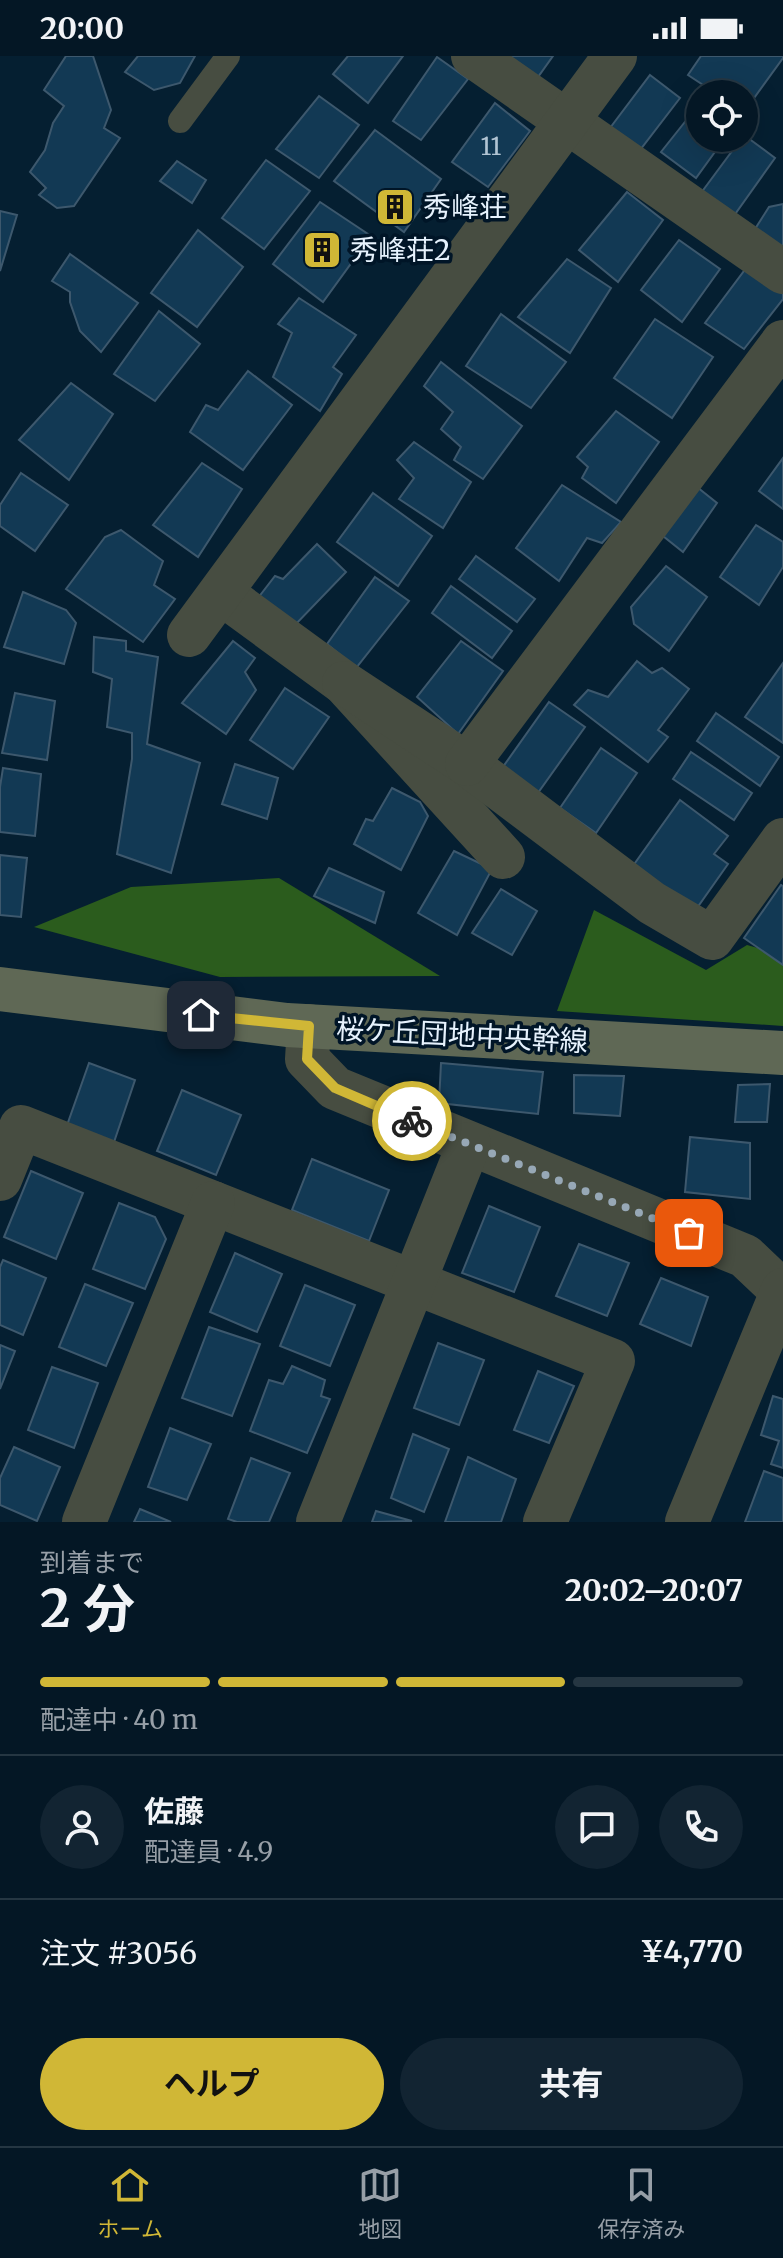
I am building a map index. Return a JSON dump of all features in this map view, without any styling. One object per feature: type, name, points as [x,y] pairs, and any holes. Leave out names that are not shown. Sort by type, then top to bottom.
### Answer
[{"type":"street","points":[[473,56],[783,272]]},
{"type":"street","points":[[189,635],[615,56]]},
{"type":"street","points":[[467,764],[783,342]]},
{"type":"street","points":[[221,593],[344,683],[467,764],[652,903],[712,938],[783,840]]},
{"type":"street","points":[[344,683],[503,857]]},
{"type":"street","name":"桜ケ丘団地中央幹線","points":[[0,989],[309,1026],[783,1053]]},
{"type":"street","points":[[309,1026],[307,1059],[335,1088],[745,1256],[782,1291],[687,1522]]},
{"type":"street","points":[[0,1179],[21,1127],[613,1361],[545,1522]]},
{"type":"street","points":[[318,1522],[469,1144]]},
{"type":"street","points":[[84,1522],[213,1203]]},
{"type":"lane","points":[[180,121],[228,56]]},
{"type":"green space","points":[[279,878],[440,976],[220,977],[34,927],[131,887]]},
{"type":"green space","points":[[594,910],[706,970],[747,945],[783,955],[783,1026],[557,1011]]},
{"type":"building","points":[[66,56],[93,56],[111,110],[104,128],[120,138],[74,206],[57,208],[39,195],[46,188],[30,172],[45,150],[53,123],[64,106],[44,90]]},
{"type":"building","points":[[138,56],[195,56],[180,83],[154,90],[125,72]]},
{"type":"building","points":[[348,56],[403,56],[368,103],[333,74]]},
{"type":"building","points":[[492,56],[553,56],[533,84]]},
{"type":"building","points":[[701,56],[783,56],[758,93],[758,80],[696,80],[688,75]]},
{"type":"building","points":[[437,57],[468,79],[421,140],[393,121]]},
{"type":"building","points":[[650,75],[680,98],[640,150],[610,128]]},
{"type":"building","points":[[319,96],[359,125],[319,178],[276,149]]},
{"type":"building","points":[[495,103],[530,131],[488,187],[452,162]]},
{"type":"building","points":[[686,121],[686,152],[715,152],[696,178],[661,152]]},
{"type":"building","name":"秀峰荘","points":[[375,130],[441,179],[404,232],[334,181]]},
{"type":"building","points":[[758,145],[775,158],[733,217],[701,193],[731,152],[758,152]]},
{"type":"building","points":[[266,160],[310,191],[264,249],[222,218]]},
{"type":"building","points":[[177,161],[206,180],[192,203],[160,181]]},
{"type":"building","points":[[627,192],[663,220],[618,282],[579,250]]},
{"type":"building","name":"秀峰荘2","points":[[320,202],[371,236],[323,302],[273,264]]},
{"type":"building","points":[[783,204],[783,249],[755,229],[769,207]]},
{"type":"building","points":[[0,211],[17,215],[0,271]]},
{"type":"building","points":[[198,230],[243,267],[197,327],[151,293]]},
{"type":"building","points":[[679,240],[720,269],[682,322],[641,290]]},
{"type":"building","points":[[70,254],[138,303],[101,352],[80,331],[70,302],[70,292],[52,281]]},
{"type":"building","points":[[567,259],[611,288],[570,353],[518,317]]},
{"type":"building","points":[[747,267],[783,293],[783,299],[744,349],[705,323]]},
{"type":"building","points":[[299,298],[356,335],[333,367],[342,374],[320,411],[273,377],[292,333],[278,324]]},
{"type":"building","points":[[159,311],[200,344],[155,401],[114,374]]},
{"type":"building","points":[[501,314],[566,362],[531,408],[466,366]]},
{"type":"building","points":[[655,319],[713,357],[672,418],[614,378]]},
{"type":"building","points":[[441,362],[522,426],[483,479],[454,460],[461,447],[441,429],[453,412],[424,386]]},
{"type":"building","points":[[248,371],[292,405],[243,470],[190,432],[206,405],[218,410]]},
{"type":"building","points":[[71,383],[113,414],[69,480],[19,440]]},
{"type":"building","points":[[616,411],[659,442],[616,503],[582,478],[588,467],[577,457]]},
{"type":"building","points":[[414,442],[471,482],[443,528],[399,499],[414,478],[397,460]]},
{"type":"building","points":[[783,458],[783,509],[759,491]]},
{"type":"building","points":[[202,463],[242,489],[198,557],[153,525]]},
{"type":"building","points":[[21,473],[68,505],[35,551],[0,526],[0,505]]},
{"type":"building","points":[[562,485],[621,522],[602,543],[587,538],[559,581],[516,548]]},
{"type":"building","points":[[697,487],[717,503],[683,552],[663,536]]},
{"type":"building","points":[[373,493],[432,536],[398,586],[337,542]]},
{"type":"building","points":[[756,525],[783,542],[783,567],[759,605],[720,577]]},
{"type":"building","points":[[121,530],[163,561],[154,585],[175,599],[143,642],[66,589],[105,537]]},
{"type":"building","points":[[317,544],[346,572],[295,625],[258,598],[275,576],[283,579]]},
{"type":"building","points":[[476,556],[535,599],[517,622],[459,579]]},
{"type":"building","points":[[666,566],[707,597],[669,651],[634,624],[631,607]]},
{"type":"building","points":[[375,577],[409,601],[356,668],[327,644]]},
{"type":"building","points":[[451,586],[512,631],[492,658],[432,613]]},
{"type":"building","points":[[23,592],[66,610],[76,623],[64,664],[4,647]]},
{"type":"building","points":[[94,637],[126,641],[126,651],[158,657],[147,744],[200,763],[171,873],[117,854],[132,759],[132,733],[107,727],[112,679],[93,672]]},
{"type":"building","points":[[233,641],[255,658],[245,672],[256,690],[226,734],[182,703]]},
{"type":"building","points":[[461,641],[503,671],[458,734],[417,697]]},
{"type":"building","points":[[637,661],[652,673],[662,668],[689,689],[658,730],[668,737],[648,762],[574,705],[588,690],[608,697]]},
{"type":"building","points":[[783,663],[783,743],[745,717]]},
{"type":"building","points":[[285,688],[329,717],[293,769],[250,740]]},
{"type":"building","points":[[15,693],[55,701],[47,760],[2,753]]},
{"type":"building","points":[[549,702],[585,727],[535,797],[500,771]]},
{"type":"building","points":[[716,713],[779,757],[760,786],[697,741]]},
{"type":"building","points":[[601,748],[637,773],[596,833],[560,808]]},
{"type":"building","points":[[691,752],[752,793],[734,820],[673,779]]},
{"type":"building","points":[[235,764],[278,778],[267,819],[222,804]]},
{"type":"building","points":[[3,768],[41,774],[35,836],[0,832]]},
{"type":"building","points":[[392,788],[420,802],[428,816],[401,870],[354,844],[366,819],[373,821]]},
{"type":"building","points":[[680,800],[728,836],[714,854],[728,864],[692,915],[630,870]]},
{"type":"building","points":[[454,851],[492,869],[457,935],[418,913]]},
{"type":"building","points":[[0,855],[27,858],[21,917],[0,915]]},
{"type":"building","points":[[329,868],[384,892],[375,923],[314,896]]},
{"type":"building","points":[[783,886],[783,965],[744,938]]},
{"type":"building","points":[[501,889],[537,911],[512,955],[472,933]]},
{"type":"building","points":[[89,1063],[135,1080],[112,1148],[65,1131]]},
{"type":"building","points":[[441,1063],[543,1072],[538,1114],[439,1103]]},
{"type":"building","points":[[574,1075],[624,1076],[620,1116],[574,1113]]},
{"type":"building","points":[[770,1084],[767,1122],[735,1122],[738,1085]]},
{"type":"building","points":[[182,1090],[241,1115],[216,1175],[157,1151]]},
{"type":"building","points":[[690,1137],[750,1143],[750,1199],[685,1192]]},
{"type":"building","points":[[312,1159],[389,1190],[369,1241],[292,1210]]},
{"type":"building","points":[[31,1171],[83,1193],[56,1259],[4,1237]]},
{"type":"building","points":[[119,1203],[155,1217],[166,1239],[145,1289],[93,1269]]},
{"type":"building","points":[[489,1206],[540,1227],[514,1292],[462,1273]]},
{"type":"building","points":[[579,1244],[629,1263],[607,1316],[556,1296]]},
{"type":"building","points":[[235,1253],[282,1274],[257,1332],[210,1312]]},
{"type":"building","points":[[3,1260],[46,1278],[23,1335],[0,1325],[0,1267]]},
{"type":"building","points":[[661,1278],[708,1297],[691,1346],[640,1324]]},
{"type":"building","points":[[85,1284],[133,1303],[106,1366],[59,1347]]},
{"type":"building","points":[[305,1285],[355,1305],[330,1366],[280,1346]]},
{"type":"building","points":[[209,1327],[260,1344],[232,1416],[182,1398]]},
{"type":"building","points":[[438,1343],[484,1360],[459,1425],[414,1408]]},
{"type":"building","points":[[0,1345],[15,1351],[0,1389]]},
{"type":"building","points":[[292,1366],[325,1380],[321,1396],[330,1399],[307,1453],[250,1431],[269,1380],[283,1384]]},
{"type":"building","points":[[52,1367],[98,1383],[74,1448],[28,1430]]},
{"type":"building","points":[[538,1371],[574,1386],[549,1443],[514,1430]]},
{"type":"building","points":[[773,1396],[783,1399],[783,1468],[771,1464],[779,1441],[761,1435]]},
{"type":"building","points":[[170,1428],[211,1444],[187,1500],[148,1487]]},
{"type":"building","points":[[413,1434],[449,1449],[424,1512],[391,1498]]},
{"type":"building","points":[[14,1447],[60,1467],[37,1521],[0,1505],[0,1478]]},
{"type":"building","points":[[468,1457],[516,1479],[501,1522],[445,1522]]},
{"type":"building","points":[[251,1458],[290,1473],[269,1522],[228,1519]]},
{"type":"building","points":[[764,1471],[783,1478],[783,1522],[745,1522]]},
{"type":"building","points":[[140,1509],[171,1522],[134,1522]]},
{"type":"building","points":[[376,1511],[412,1521],[372,1522]]},
{"type":"way so far","points":[[412,1121],[689,1233]]},
{"type":"place","name":"秀峰荘","points":[[395,207]]},
{"type":"place","name":"秀峰荘2","points":[[322,250]]},
{"type":"route","points":[[201,1015],[309,1026],[307,1059],[335,1088],[412,1121]]}]
